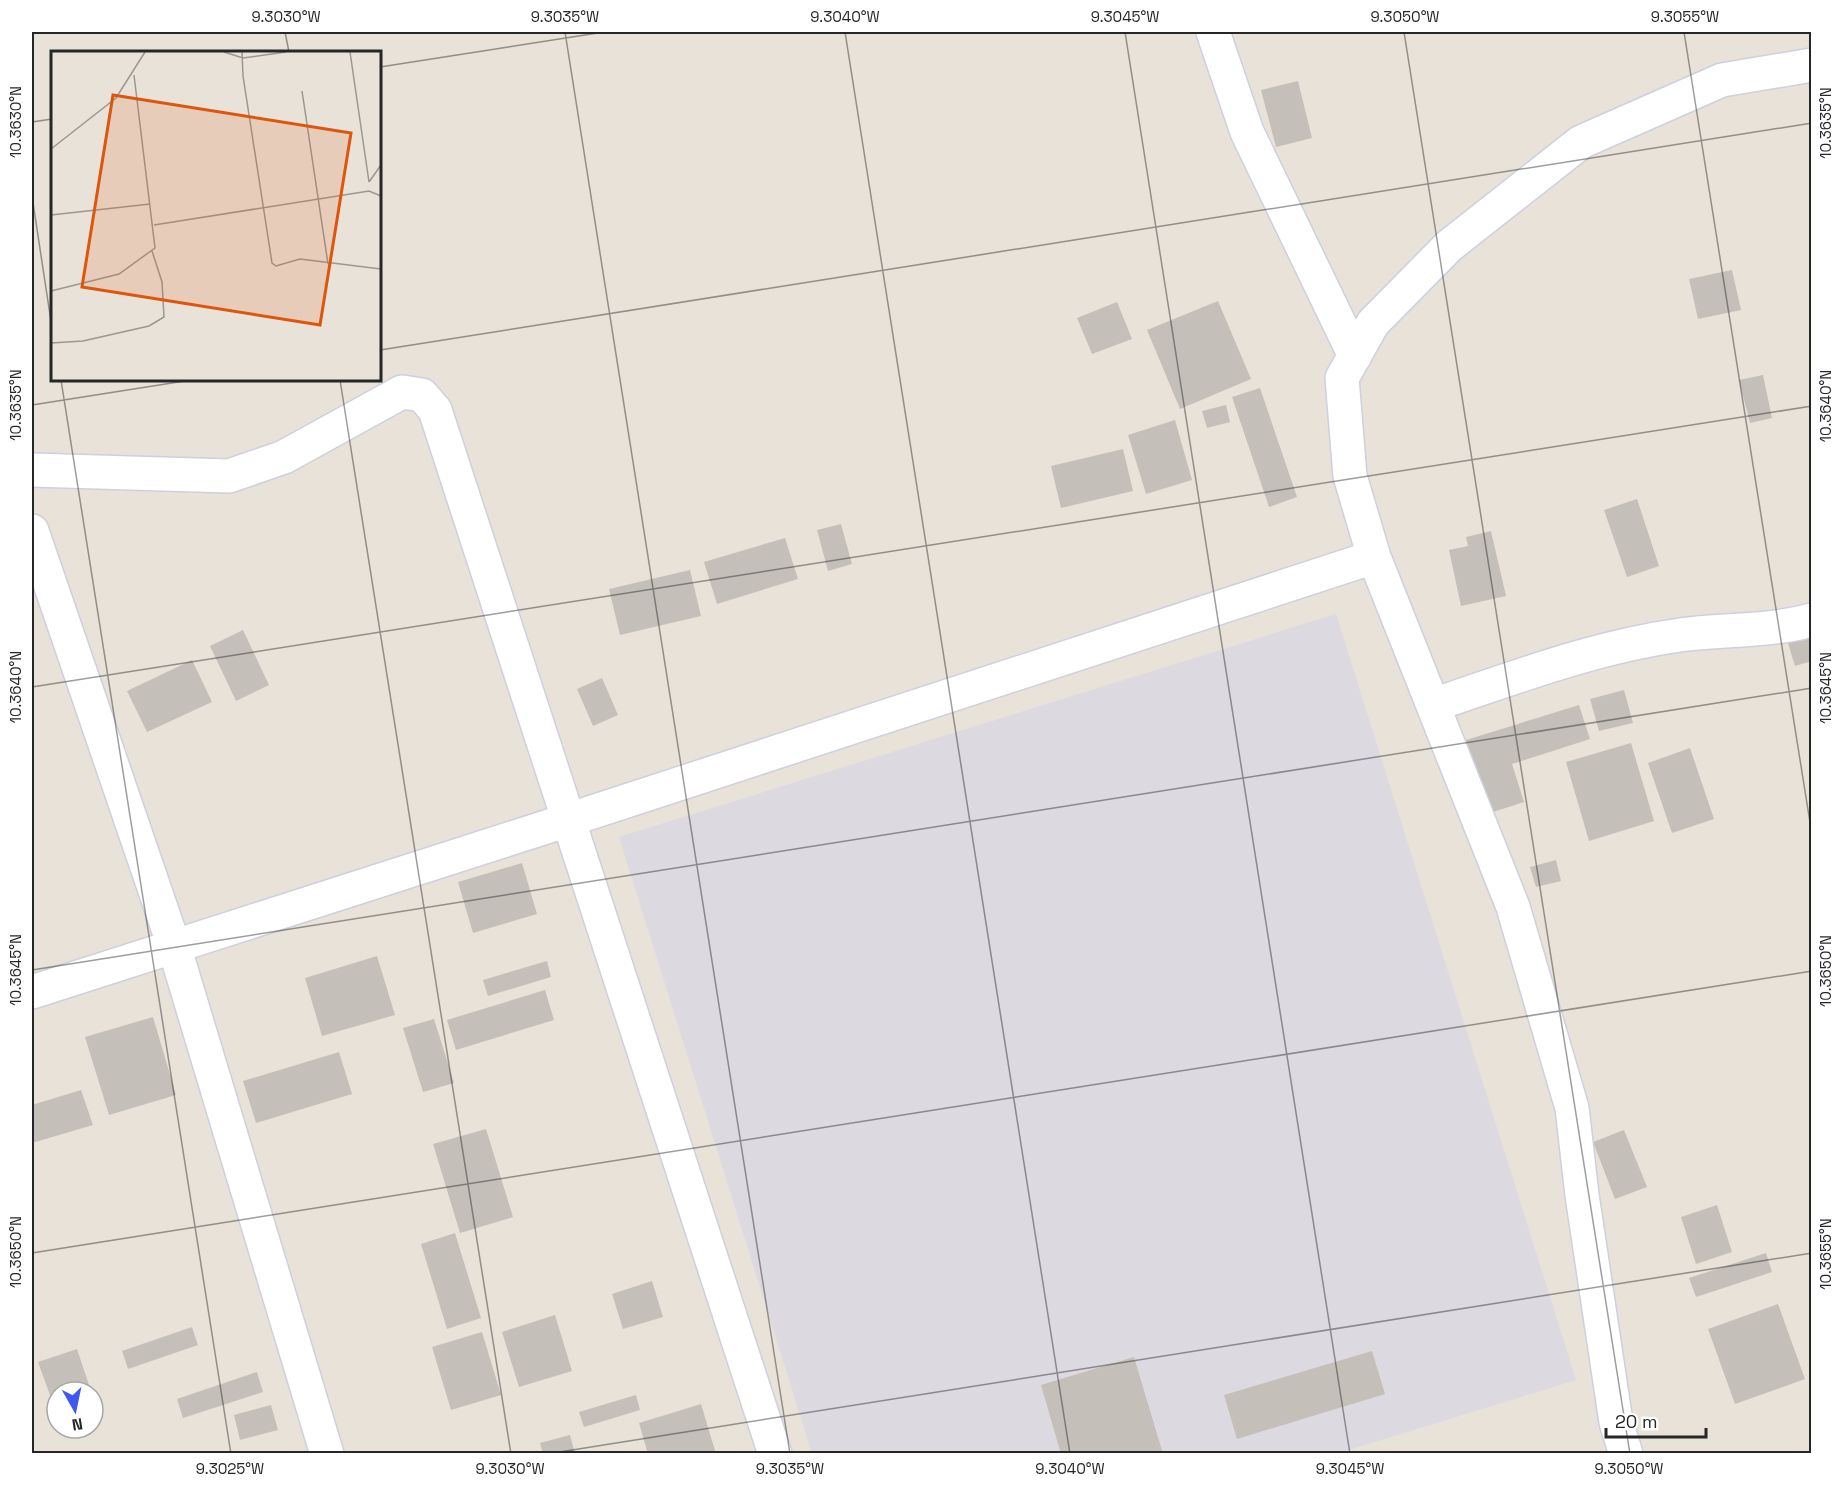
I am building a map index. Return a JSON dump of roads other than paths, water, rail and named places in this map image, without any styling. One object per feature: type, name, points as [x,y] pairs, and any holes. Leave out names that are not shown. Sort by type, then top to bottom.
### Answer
[{"type":"street","points":[[1213,32],[1247,132],[1355,356]]},
{"type":"street","points":[[1626,1454],[1616,1422],[1582,1195],[1572,1107],[1513,907],[1374,557],[1350,476],[1342,378],[1374,323],[1449,246],[1581,142],[1722,80],[1812,65]]},
{"type":"street","points":[[32,471],[229,476],[285,458],[402,392],[422,395],[435,410],[776,1454]]},
{"type":"street","points":[[32,531],[174,946],[327,1454]]},
{"type":"street","points":[[32,992],[1374,557]]},
{"type":"street","points":[[1433,705],[1596,651],[1680,635],[1756,630],[1812,620]]}]
